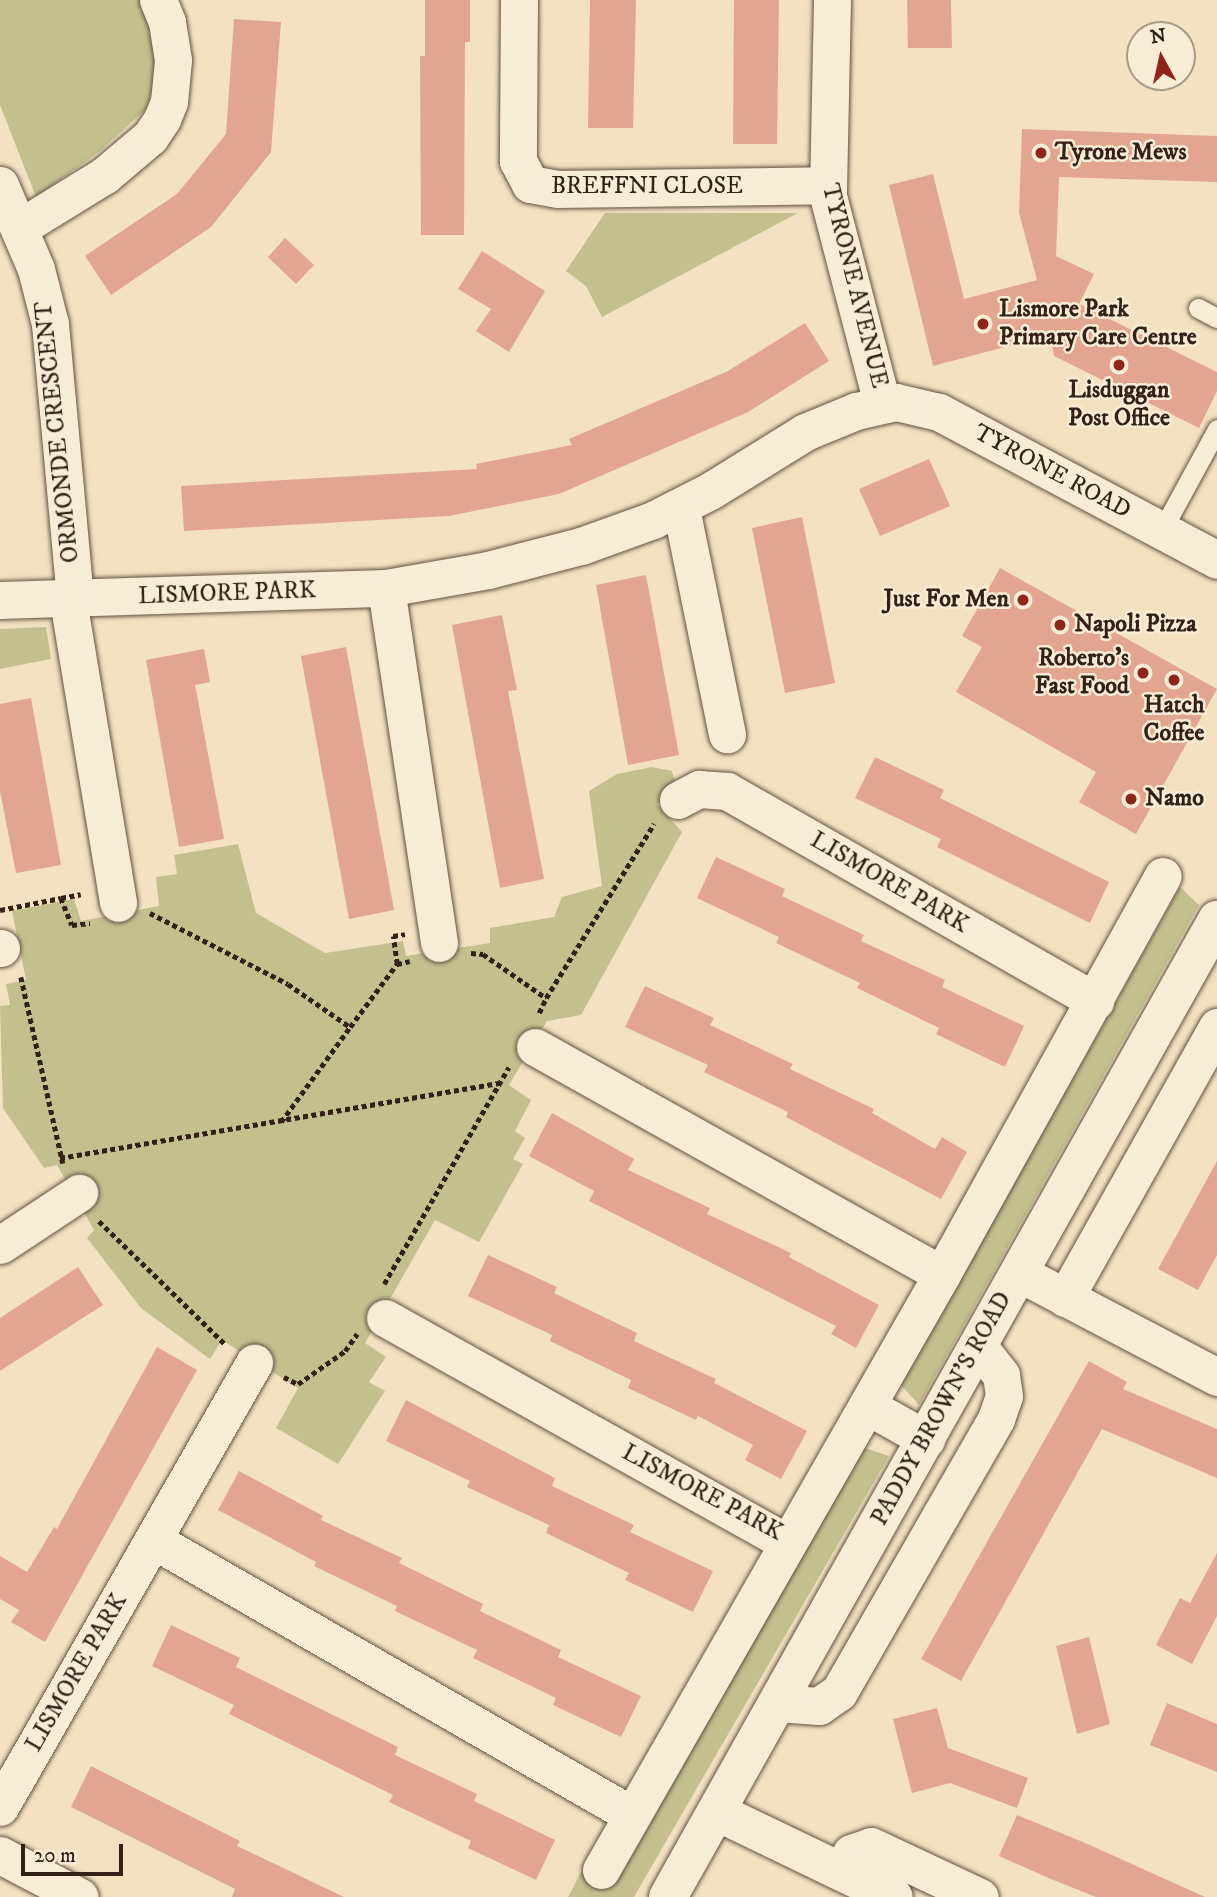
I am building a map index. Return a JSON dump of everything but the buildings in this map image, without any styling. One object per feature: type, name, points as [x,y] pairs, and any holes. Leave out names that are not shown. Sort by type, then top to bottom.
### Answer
[{"type":"street","points":[[19,228],[114,168],[150,137],[162,119],[171,93],[173,60],[167,22],[158,0]]},
{"type":"street","name":"BREFFNI CLOSE","points":[[519,0],[518,162],[530,184],[557,189],[827,186]]},
{"type":"street","name":"TYRONE AVENUE","points":[[831,0],[827,186],[882,404]]},
{"type":"street","name":"ORMONDE CRESCENT","points":[[0,185],[36,269],[50,324],[72,599]]},
{"type":"street","name":"TYRONE ROAD","points":[[882,404],[906,403],[939,412],[1217,560]]},
{"type":"street","name":"LISMORE PARK","points":[[0,600],[386,588],[550,555],[681,508],[805,432],[882,404]]},
{"type":"street","points":[[681,508],[727,734]]},
{"type":"street","points":[[386,588],[439,943]]},
{"type":"street","points":[[72,599],[118,903]]},
{"type":"street","name":"LISMORE PARK","points":[[678,800],[699,789],[727,792],[1095,1001]]},
{"type":"street","name":"LISMORE PARK","points":[[374,1315],[787,1543],[942,1274],[1163,876]]},
{"type":"street","name":"PADDY BROWN'S ROAD","points":[[668,1897],[1217,920]]},
{"type":"street","points":[[1065,1298],[1217,1027]]},
{"type":"street","points":[[528,1043],[942,1274]]},
{"type":"street","points":[[0,1245],[79,1193]]},
{"type":"street","points":[[1019,1273],[1217,1377]]},
{"type":"street","points":[[777,1703],[819,1706],[839,1692],[996,1419],[1004,1395],[1001,1375],[978,1346]]},
{"type":"street","name":"LISMORE PARK","points":[[0,1807],[254,1363]]},
{"type":"street","points":[[867,1406],[926,1439]]},
{"type":"street","points":[[153,1540],[632,1815]]},
{"type":"street","points":[[601,1870],[787,1543]]},
{"type":"street","points":[[717,1812],[894,1897]]},
{"type":"street","points":[[841,1872],[851,1853],[859,1846],[871,1846],[980,1897]]},
{"type":"street","points":[[0,1854],[80,1897]]},
{"type":"lane","points":[[1198,308],[1217,318]]},
{"type":"lane","points":[[1162,530],[1217,429]]},
{"type":"path","points":[[0,948],[14,946],[60,1158],[79,1193],[104,1228],[200,1322],[254,1363],[298,1384],[345,1351],[374,1315],[499,1083],[528,1043],[546,998]]},
{"type":"path","points":[[281,1122],[350,1027]]},
{"type":"path","points":[[60,1158],[499,1083]]},
{"type":"shaded area","points":[[0,0],[144,0],[159,62],[147,108],[100,151],[36,197],[0,105]]},
{"type":"shaded area","points":[[605,213],[798,213],[602,317],[586,286],[566,271]]},
{"type":"shaded area","points":[[46,627],[51,659],[0,669],[0,629]]},
{"type":"shaded area","points":[[652,767],[672,771],[677,789],[657,804],[682,832],[581,1015],[547,1021],[509,1085],[531,1100],[515,1131],[525,1138],[513,1159],[523,1164],[479,1242],[435,1220],[365,1343],[386,1357],[369,1382],[385,1391],[338,1464],[276,1428],[298,1388],[222,1340],[210,1359],[141,1308],[87,1238],[94,1230],[57,1165],[44,1168],[3,1108],[0,1006],[10,1005],[6,984],[26,980],[12,911],[74,899],[81,921],[159,906],[156,877],[177,874],[174,855],[238,844],[256,913],[325,953],[403,941],[406,956],[490,943],[490,928],[554,917],[562,897],[602,886],[589,791],[617,774]]},
{"type":"shaded area","points":[[1180,887],[1199,905],[919,1405],[901,1385]]},
{"type":"shaded area","points":[[865,1448],[889,1456],[634,1897],[568,1897],[581,1872],[608,1889]]},
{"type":"place","name":"Tyrone Mews","points":[[1041,153]]},
{"type":"place","name":"Lismore Park Primary Care Centre","points":[[983,324]]},
{"type":"place","name":"Lisduggan Post Office","points":[[1119,365]]},
{"type":"place","name":"Just For Men","points":[[1023,600]]},
{"type":"place","name":"Napoli Pizza","points":[[1060,625]]},
{"type":"place","name":"Roberto's Fast Food","points":[[1143,673]]},
{"type":"place","name":"Hatch Coffee","points":[[1174,680]]},
{"type":"place","name":"Namo","points":[[1131,799]]}]
